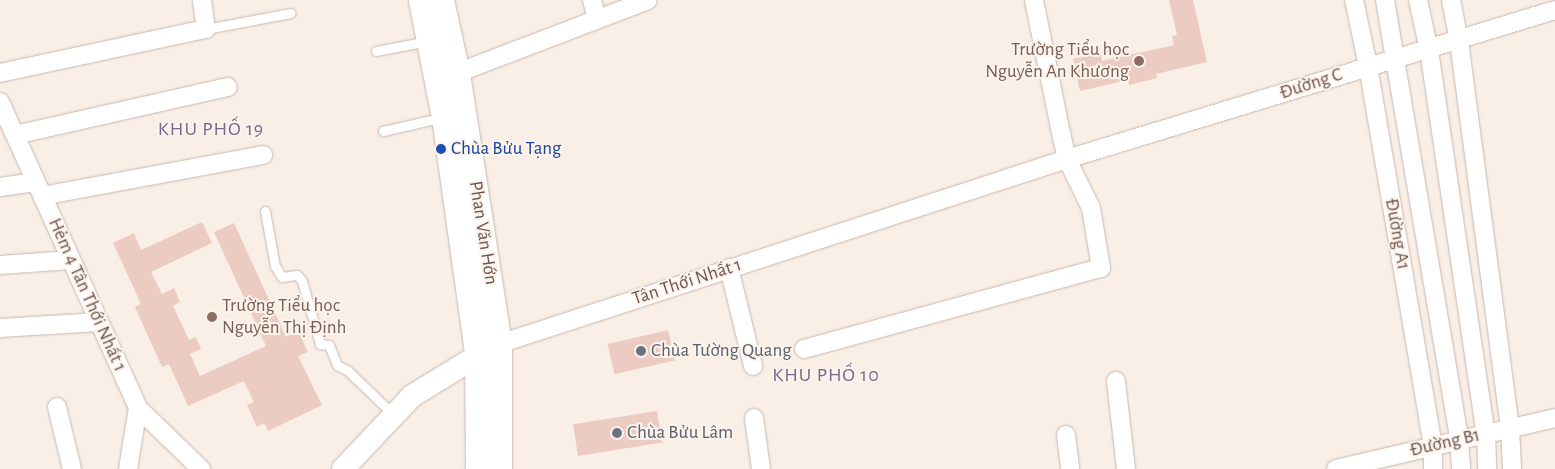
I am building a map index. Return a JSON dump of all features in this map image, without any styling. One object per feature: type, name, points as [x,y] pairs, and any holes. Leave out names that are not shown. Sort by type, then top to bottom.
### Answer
[{"type":"main road","name":"Phan Văn Hớn","points":[[421,0],[488,349],[478,469]]},
{"type":"main road","name":"Phan Văn Hớn","points":[[441,0],[457,73],[488,349],[499,469]]},
{"type":"street","points":[[0,73],[206,28],[202,0]]},
{"type":"street","points":[[592,0],[597,19]]},
{"type":"street","points":[[457,73],[648,0]]},
{"type":"street","points":[[804,349],[1101,268],[1091,208],[1067,159],[1034,0]]},
{"type":"street","name":"Đường A1","points":[[1354,0],[1368,66],[1432,446],[1433,469]]},
{"type":"street","name":"Đường A1","points":[[1385,0],[1459,439],[1461,469]]},
{"type":"street","points":[[1418,0],[1429,50],[1486,434],[1488,469]]},
{"type":"street","points":[[1451,0],[1459,41],[1510,428],[1512,469]]},
{"type":"street","name":"Đường C","points":[[1067,159],[1368,66],[1459,41],[1555,10]]},
{"type":"street","points":[[15,135],[228,87]]},
{"type":"street","name":"Hẻm 4 Tân Thới Nhất 1","points":[[0,102],[138,408],[201,469]]},
{"type":"street","points":[[0,187],[39,189],[263,155]]},
{"type":"street","name":"Tân Thới Nhất 1","points":[[343,469],[412,396],[488,349],[730,268],[1067,159]]},
{"type":"street","points":[[0,265],[71,260]]},
{"type":"street","points":[[730,268],[753,366]]},
{"type":"street","points":[[0,328],[99,322]]},
{"type":"street","points":[[1116,381],[1126,469]]},
{"type":"street","points":[[57,407],[72,469]]},
{"type":"street","points":[[128,469],[138,408]]},
{"type":"street","points":[[754,418],[761,469]]},
{"type":"street","name":"Đường B1","points":[[1336,469],[1555,418]]},
{"type":"street","points":[[1066,435],[1070,469]]},
{"type":"lane","points":[[206,28],[291,13]]},
{"type":"lane","points":[[376,51],[430,40]]},
{"type":"lane","points":[[384,131],[444,117]]},
{"type":"lane","points":[[265,211],[275,266],[282,277],[297,275],[302,281],[320,344],[329,345],[337,365],[347,370],[394,416]]},
{"type":"building","points":[[1169,0],[1193,0],[1207,62],[1156,74],[1157,78],[1129,85],[1128,80],[1080,91],[1073,59],[1100,53],[1102,61],[1174,45],[1172,36],[1177,35]]},
{"type":"building","points":[[202,222],[212,243],[151,272],[162,294],[174,288],[180,302],[173,306],[189,340],[196,337],[201,349],[190,354],[200,376],[266,346],[214,232],[234,223],[286,337],[298,331],[308,352],[298,356],[322,405],[268,431],[264,423],[257,427],[247,405],[254,402],[244,381],[188,406],[169,364],[162,367],[135,307],[141,304],[113,243],[134,233],[141,250]]},
{"type":"building","name":"Chùa Tường Quang","points":[[668,330],[675,360],[615,374],[608,344]]},
{"type":"building","name":"Chùa Bửu Lâm","points":[[657,411],[662,443],[578,456],[573,424]]},
{"type":"place","name":"Trường Tiểu học Nguyễn An Khương","points":[[1139,61]]},
{"type":"place","name":"Chùa Bửu Tạng","points":[[441,149]]},
{"type":"place","name":"Trường Tiểu học Nguyễn Thị Định","points":[[212,317]]},
{"type":"place","name":"Chùa Tường Quang","points":[[641,351]]},
{"type":"place","name":"Chùa Bửu Lâm","points":[[617,433]]},
{"type":"district","name":"KHU PHỐ 19","points":[[211,129]]},
{"type":"district","name":"KHU PHỐ 10","points":[[826,375]]}]
